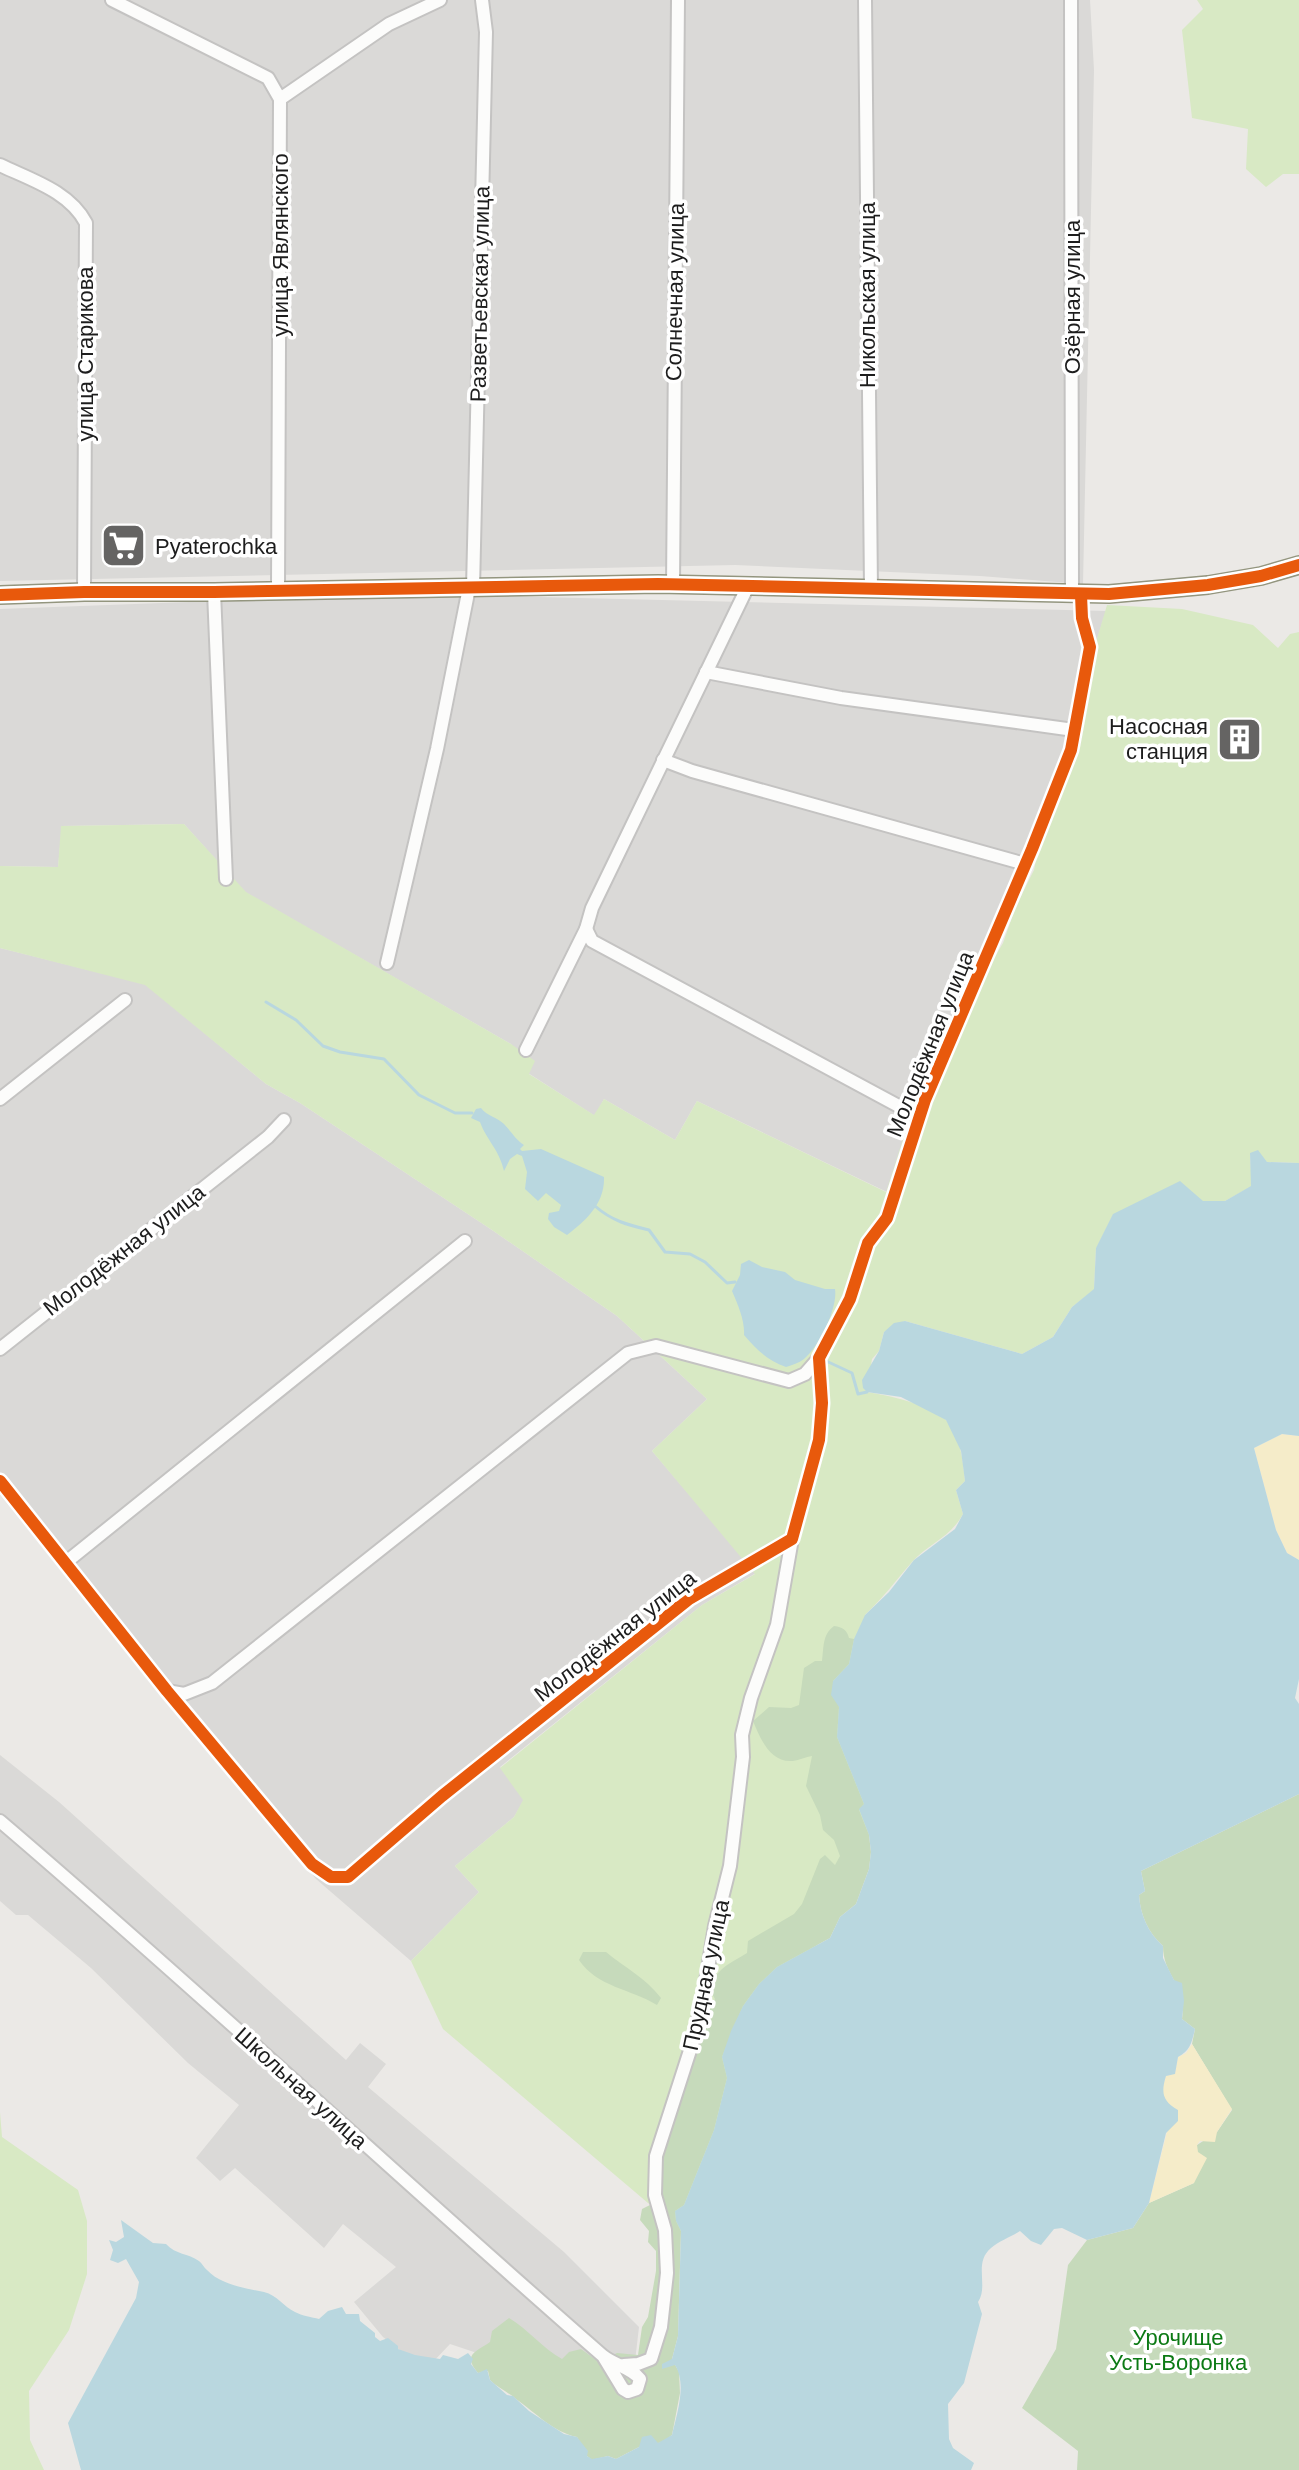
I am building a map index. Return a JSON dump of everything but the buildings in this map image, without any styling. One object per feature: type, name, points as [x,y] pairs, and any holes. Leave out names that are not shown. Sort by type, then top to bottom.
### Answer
[{"type":"street","points":[[112,0],[268,78],[280,99],[389,24],[440,0]]},
{"type":"street","name":"Разветьевская улица","points":[[387,963],[471,588],[486,32],[482,0]]},
{"type":"street","name":"Солнечная улица","points":[[673,585],[678,0]]},
{"type":"street","name":"Никольская улица","points":[[865,0],[871,589]]},
{"type":"street","name":"Озёрная улица","points":[[1071,0],[1077,595],[1082,618]]},
{"type":"street","name":"улица Являнского","points":[[278,591],[280,99]]},
{"type":"street","name":"улица Старикова","points":[[0,165],[64,197],[78,208],[86,223],[84,592]]},
{"type":"street","points":[[0,595],[673,585],[1077,595],[1208,585],[1261,576],[1299,565]]},
{"type":"street","points":[[526,1050],[748,586]]},
{"type":"street","points":[[214,592],[226,879]]},
{"type":"street","name":"Молодёжная улица","points":[[167,1691],[184,1694],[212,1683],[628,1353],[656,1346],[789,1381],[805,1374],[819,1358],[850,1299],[868,1243],[887,1218],[919,1117],[1071,750],[1090,647],[1082,618]]},
{"type":"street","points":[[706,672],[841,698],[1074,730]]},
{"type":"street","points":[[663,760],[692,771],[1025,864]]},
{"type":"street","name":"Молодёжная улица","points":[[586,929],[592,941],[919,1117]]},
{"type":"street","points":[[0,1099],[125,1000]]},
{"type":"street","name":"Молодёжная улица","points":[[0,1349],[268,1137],[284,1120]]},
{"type":"street","points":[[65,1563],[465,1241]]},
{"type":"street","points":[[792,1539],[819,1440],[822,1403],[819,1358]]},
{"type":"street","name":"Молодёжная улица","points":[[0,1481],[167,1691],[312,1864],[331,1877],[348,1877],[442,1796],[689,1599],[792,1539]]},
{"type":"street","name":"Прудная улица","points":[[603,2356],[624,2365],[651,2359],[661,2327],[667,2273],[665,2230],[655,2195],[656,2156],[694,2038],[710,1967],[715,1926],[730,1866],[743,1757],[742,1735],[751,1698],[777,1625],[792,1539]]},
{"type":"street","name":"Школьная улица","points":[[0,1821],[124,1927],[452,2224],[603,2356]]},
{"type":"shaded area","points":[[0,0],[1090,0],[1094,70],[1083,584],[735,565],[0,581]]},
{"type":"shaded area","points":[[497,596],[1106,611],[1093,652],[1074,747],[1042,847],[973,1006],[928,1126],[909,1120],[887,1192],[697,1101],[675,1140],[604,1099],[595,1116],[528,1073],[511,1044],[245,892],[184,824],[62,826],[58,867],[0,866],[0,609],[272,599]]},
{"type":"shaded area","points":[[0,948],[145,984],[266,1084],[300,1103],[617,1316],[707,1399],[652,1451],[756,1573],[702,1605],[500,1767],[524,1800],[514,1817],[455,1866],[479,1892],[411,1961],[316,1879],[208,1752],[0,1495]]},
{"type":"shaded area","points":[[0,1755],[59,1802],[346,2060],[360,2043],[386,2064],[368,2087],[564,2252],[639,2327],[630,2404],[450,2344],[432,2363],[405,2354],[383,2337],[354,2302],[396,2267],[343,2224],[324,2248],[235,2168],[220,2181],[196,2158],[239,2105],[188,2063],[91,1968],[28,1915],[16,1915],[0,1901]]},
{"type":"green space","points":[[1197,0],[1299,0],[1299,174],[1283,174],[1266,187],[1246,169],[1248,129],[1192,118],[1182,30],[1203,9]]},
{"type":"green space","points":[[1107,605],[1182,609],[1253,625],[1278,648],[1290,634],[1299,632],[1299,1163],[1267,1162],[1250,1154],[1252,1186],[1225,1201],[1203,1201],[1096,1248],[1094,1290],[1072,1307],[1053,1337],[1022,1354],[905,1321],[884,1332],[879,1351],[872,1359],[867,1392],[920,1405],[951,1426],[962,1458],[965,1481],[956,1490],[963,1514],[946,1535],[912,1562],[865,1615],[869,1835],[681,2231],[443,2029],[411,1961],[479,1892],[455,1866],[514,1817],[523,1800],[500,1768],[702,1605],[755,1574],[652,1451],[707,1399],[617,1316],[300,1103],[266,1084],[145,985],[0,948],[0,866],[58,867],[61,826],[184,824],[246,892],[511,1044],[535,1061],[529,1074],[594,1115],[604,1099],[675,1140],[697,1101],[886,1192],[909,1120],[922,1124],[985,974],[1003,943],[1016,906],[1034,870],[1038,850],[1068,772],[1093,652]]},
{"type":"green space","points":[[834,1626],[844,1629],[849,1638],[854,1639],[849,1664],[833,1681],[839,1707],[837,1737],[864,1804],[859,1810],[869,1835],[869,1869],[856,1904],[840,1917],[830,1938],[777,1967],[759,1984],[743,2006],[722,2057],[727,2078],[714,2130],[684,2205],[675,2211],[681,2231],[678,2336],[672,2359],[679,2372],[680,2393],[672,2435],[663,2442],[639,2447],[616,2459],[608,2456],[592,2460],[577,2437],[552,2426],[496,2385],[490,2380],[488,2371],[478,2373],[471,2357],[490,2342],[492,2331],[509,2318],[562,2359],[569,2352],[581,2349],[599,2362],[617,2353],[638,2355],[656,2271],[656,2251],[648,2242],[649,2231],[640,2220],[642,2209],[658,2201],[655,2167],[703,2021],[715,1999],[710,1990],[712,1983],[724,1968],[747,1953],[748,1941],[794,1914],[802,1904],[820,1859],[825,1855],[835,1865],[840,1856],[834,1840],[823,1830],[820,1815],[806,1786],[812,1756],[793,1761],[778,1758],[767,1748],[753,1721],[769,1707],[791,1708],[799,1705],[804,1668],[815,1661],[822,1661],[825,1637]]},
{"type":"green space","name":"Урочище Усть-Воронка","points":[[1299,1794],[1299,2470],[1077,2470],[1078,2451],[1022,2408],[1056,2349],[1068,2265],[1087,2240],[1133,2228],[1149,2203],[1194,2183],[1197,2145],[1217,2132],[1232,2110],[1192,2044],[1195,2029],[1182,2019],[1181,1997],[1167,1965],[1163,1946],[1149,1929],[1141,1909],[1139,1895],[1145,1891],[1141,1871]]},
{"type":"green space","points":[[583,1952],[606,1952],[655,1991],[661,1998],[657,2005],[595,1976],[579,1960]]},
{"type":"green space","points":[[0,2112],[2,2137],[78,2190],[87,2221],[87,2274],[69,2330],[29,2391],[30,2440],[44,2470],[0,2470]]},
{"type":"sand","points":[[1282,1434],[1299,1436],[1299,1560],[1287,1553],[1276,1530],[1254,1448]]},
{"type":"sand","points":[[1192,2044],[1232,2109],[1217,2132],[1215,2142],[1200,2141],[1197,2145],[1198,2152],[1207,2158],[1194,2183],[1149,2203],[1173,2108],[1164,2097],[1164,2081],[1166,2076],[1175,2073],[1178,2057],[1186,2053]]},
{"type":"water","points":[[481,1108],[504,1124],[524,1145],[520,1149],[522,1151],[541,1149],[604,1177],[597,1204],[587,1218],[567,1235],[548,1219],[549,1213],[559,1211],[561,1205],[546,1193],[538,1201],[525,1189],[527,1172],[522,1156],[517,1154],[510,1159],[504,1171],[480,1122],[471,1118],[476,1109]]},
{"type":"water","points":[[1258,1150],[1267,1162],[1299,1163],[1299,1436],[1282,1434],[1254,1448],[1276,1530],[1287,1553],[1299,1560],[1299,1679],[1295,1698],[1299,1704],[1299,1794],[1141,1871],[1145,1891],[1139,1895],[1143,1916],[1163,1946],[1163,1958],[1174,1980],[1182,1983],[1182,2019],[1195,2029],[1190,2046],[1178,2057],[1175,2074],[1166,2076],[1164,2082],[1164,2096],[1178,2110],[1178,2121],[1166,2133],[1149,2203],[1133,2228],[1087,2240],[1062,2228],[1054,2229],[1041,2245],[1020,2231],[986,2254],[978,2302],[982,2314],[964,2383],[948,2404],[949,2439],[953,2448],[974,2463],[971,2470],[81,2470],[68,2423],[136,2298],[139,2282],[126,2259],[118,2263],[110,2260],[113,2250],[109,2240],[116,2242],[124,2237],[121,2220],[153,2243],[166,2244],[195,2258],[219,2279],[269,2294],[298,2313],[319,2319],[328,2311],[342,2307],[346,2314],[359,2314],[360,2321],[375,2333],[375,2337],[380,2341],[388,2338],[398,2349],[440,2359],[443,2355],[458,2359],[468,2353],[478,2373],[487,2369],[490,2380],[507,2395],[513,2396],[529,2411],[564,2434],[577,2437],[588,2451],[587,2456],[592,2459],[608,2456],[616,2459],[639,2447],[642,2437],[651,2435],[658,2443],[672,2435],[680,2399],[679,2373],[675,2365],[662,2369],[662,2364],[672,2359],[678,2336],[681,2231],[675,2211],[684,2205],[714,2130],[727,2078],[722,2057],[731,2031],[743,2006],[777,1967],[830,1938],[840,1917],[856,1904],[869,1869],[869,1835],[859,1809],[864,1804],[837,1737],[839,1707],[831,1695],[833,1681],[849,1664],[854,1639],[865,1615],[889,1592],[914,1560],[955,1529],[963,1514],[956,1490],[965,1481],[961,1451],[946,1420],[901,1397],[867,1392],[862,1380],[879,1351],[884,1332],[894,1323],[905,1321],[1022,1354],[1053,1337],[1072,1307],[1094,1289],[1096,1248],[1113,1214],[1180,1181],[1203,1201],[1225,1201],[1251,1186],[1250,1153]]},
{"type":"water","points":[[749,1260],[762,1267],[785,1272],[795,1280],[835,1289],[834,1306],[826,1327],[816,1346],[798,1363],[786,1367],[773,1361],[744,1335],[732,1291],[740,1275],[741,1264]]},
{"type":"waterway","points":[[266,1002],[296,1020],[323,1046],[384,1059],[419,1095],[455,1113],[472,1113]]},
{"type":"waterway","points":[[595,1206],[620,1222],[649,1230],[665,1252],[690,1254],[705,1262],[727,1283],[735,1282]]},
{"type":"waterway","points":[[824,1360],[852,1373],[858,1394],[867,1392]]},
{"type":"cycle path","points":[[0,595],[658,584],[1109,594],[1208,585],[1261,576],[1299,565]]},
{"type":"cycle path","points":[[0,1481],[167,1691],[312,1864],[331,1877],[348,1877],[442,1796],[689,1599],[792,1539],[819,1440],[822,1403],[819,1358],[850,1299],[868,1243],[887,1218],[925,1100],[1071,750],[1090,647],[1082,618],[1081,595]]},
{"type":"place","name":"Pyaterochka","points":[[124,546]]},
{"type":"place","name":"Насосная станция","points":[[1239,739]]}]
